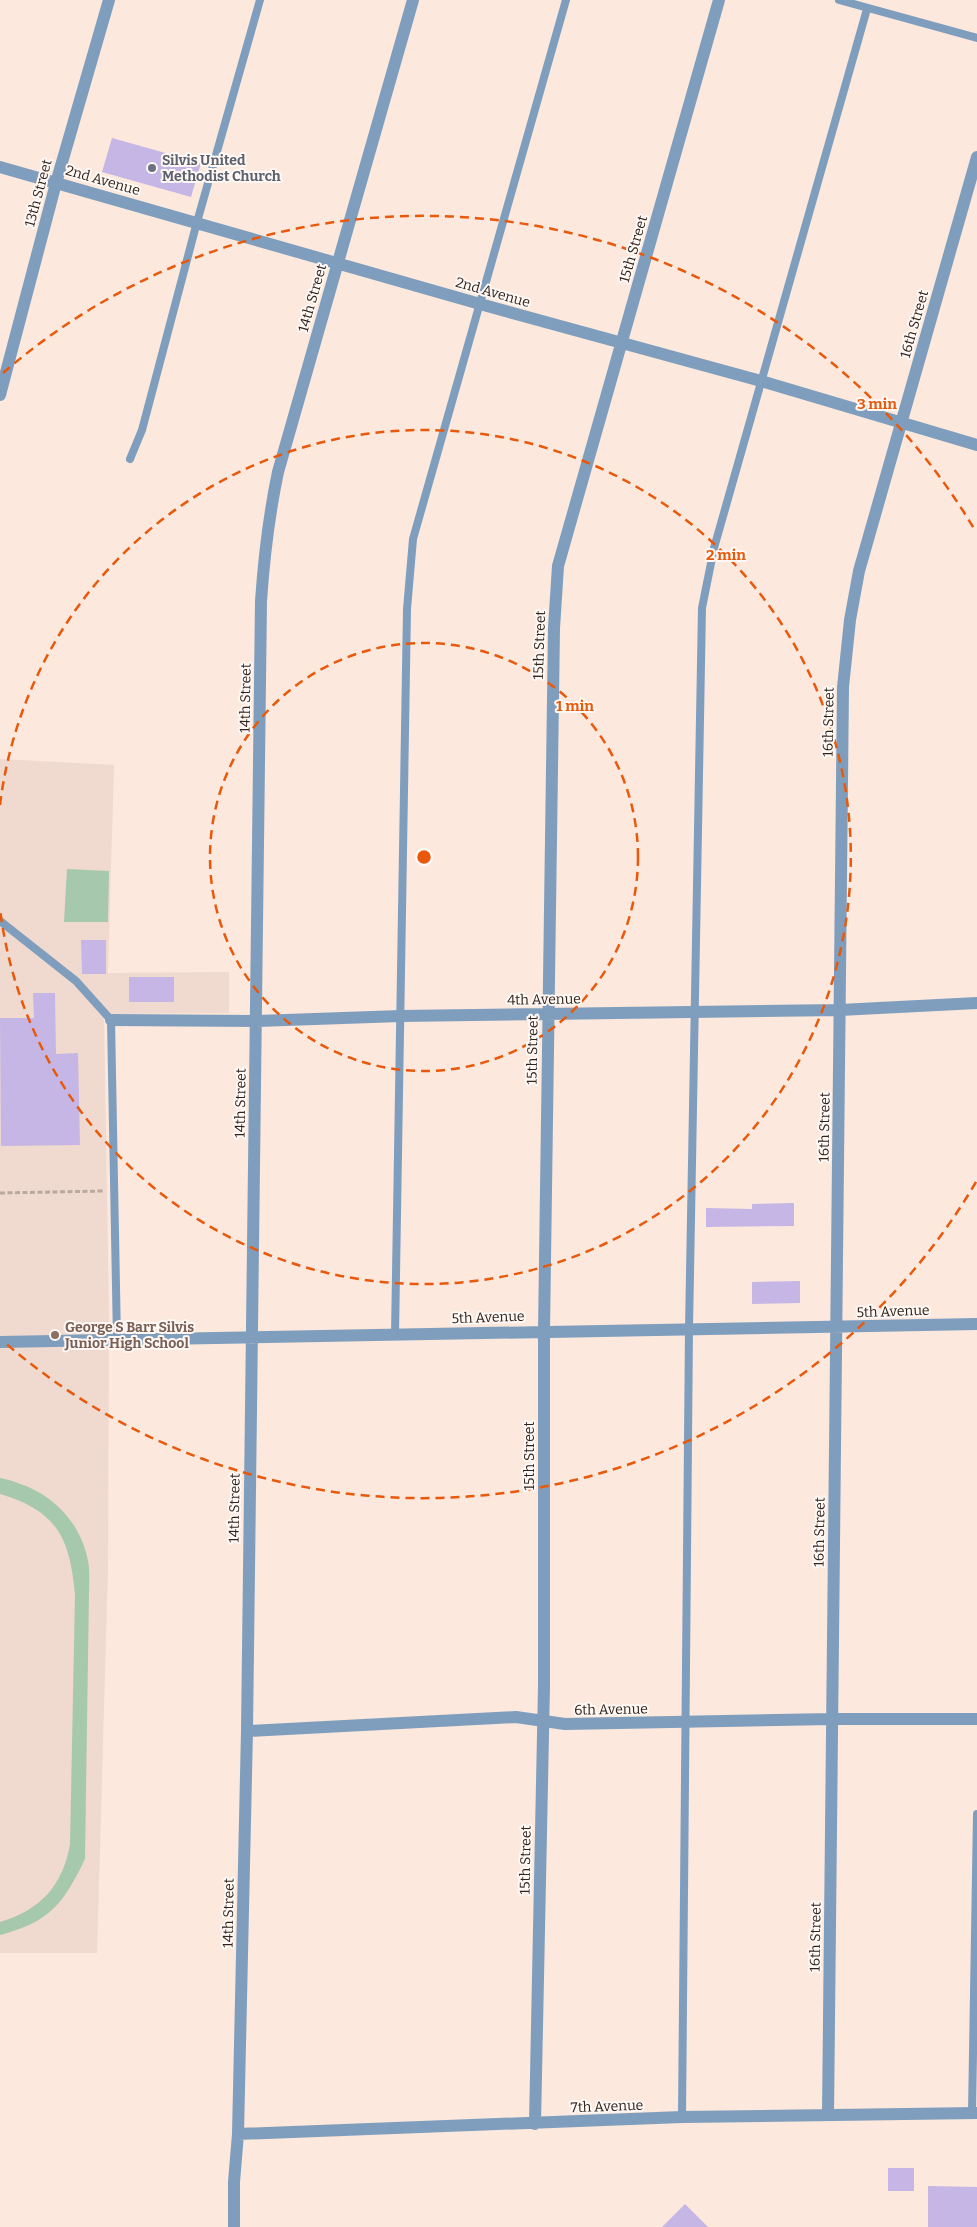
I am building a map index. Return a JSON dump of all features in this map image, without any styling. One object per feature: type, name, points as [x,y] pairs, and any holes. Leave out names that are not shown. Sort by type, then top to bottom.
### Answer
[{"type":"street","name":"13th Street","points":[[0,395],[56,182],[109,0]]},
{"type":"street","name":"14th Street","points":[[234,2227],[234,2182],[238,2134],[247,1731],[261,601],[264,552],[278,472],[413,0]]},
{"type":"street","name":"15th Street","points":[[536,2124],[544,1686],[544,1331],[547,1014],[554,628],[558,566],[720,0]]},
{"type":"street","name":"16th Street","points":[[828,2115],[843,687],[850,620],[859,571],[977,156]]},
{"type":"street","name":"2nd Avenue","points":[[0,167],[622,344],[761,381],[977,445]]},
{"type":"street","name":"4th Avenue","points":[[111,1020],[256,1021],[401,1016],[840,1010],[977,1003]]},
{"type":"street","name":"5th Avenue","points":[[0,1342],[977,1324]]},
{"type":"street","name":"6th Avenue","points":[[247,1731],[516,1717],[565,1724],[832,1719],[977,1719]]},
{"type":"street","name":"7th Avenue","points":[[238,2134],[682,2118],[974,2113]]},
{"type":"lane","points":[[130,459],[142,430],[197,222],[260,0]]},
{"type":"lane","points":[[396,1335],[407,609],[410,561],[418,517],[566,0]]},
{"type":"lane","points":[[839,0],[977,38]]},
{"type":"lane","points":[[682,2118],[689,1329],[702,608],[714,548],[868,9]]},
{"type":"lane","points":[[0,921],[76,981],[111,1020],[117,1340]]},
{"type":"lane","points":[[974,2113],[977,1814]]},
{"type":"path","points":[[0,1193],[114,1190]]},
{"type":"shaded area","name":"George S Barr Silvis Junior High School","points":[[0,759],[114,765],[108,973],[229,972],[229,1013],[104,1014],[109,1315],[108,1568],[97,1953],[0,1953]]},
{"type":"green space","points":[[67,869],[109,871],[108,922],[64,922]]},
{"type":"green space","points":[[0,1478],[31,1488],[45,1496],[68,1517],[77,1530],[83,1545],[88,1561],[89,1576],[85,1859],[62,1899],[53,1909],[31,1924],[0,1935],[0,1922],[27,1911],[48,1894],[56,1884],[67,1859],[70,1844],[75,1595],[69,1558],[57,1530],[48,1519],[35,1509],[0,1494]]},
{"type":"building","name":"Silvis United Methodist Church","points":[[112,138],[201,163],[191,197],[102,172]]},
{"type":"building","points":[[81,940],[106,940],[106,974],[82,974]]},
{"type":"building","points":[[129,977],[174,977],[174,1002],[129,1002]]},
{"type":"building","points":[[33,993],[55,993],[56,1054],[78,1053],[80,1145],[1,1146],[0,1018],[34,1018]]},
{"type":"building","points":[[794,1203],[794,1226],[706,1227],[706,1208],[752,1209],[752,1204]]},
{"type":"building","points":[[800,1281],[800,1303],[752,1304],[752,1282]]},
{"type":"building","points":[[888,2168],[914,2168],[914,2191],[888,2191]]},
{"type":"building","points":[[928,2186],[977,2187],[977,2227],[928,2227]]},
{"type":"building","points":[[685,2204],[708,2227],[662,2227]]},
{"type":"place","name":"Silvis United Methodist Church","points":[[152,168]]},
{"type":"place","name":"George S Barr Silvis Junior High School","points":[[55,1335]]}]
